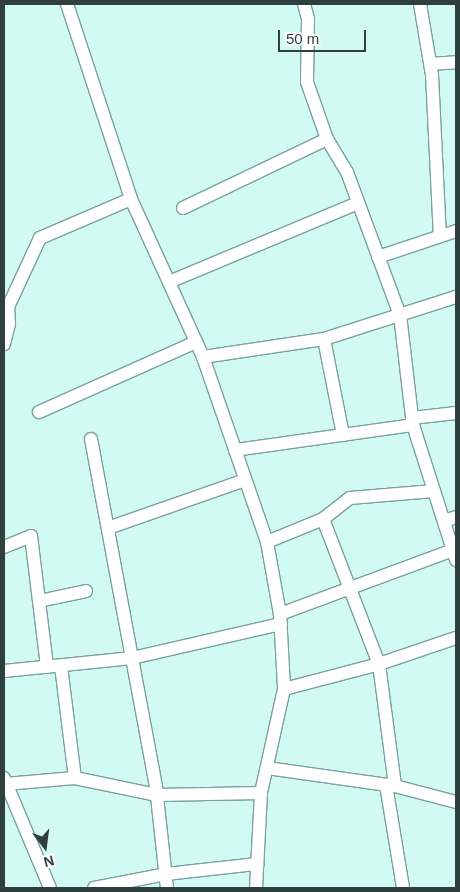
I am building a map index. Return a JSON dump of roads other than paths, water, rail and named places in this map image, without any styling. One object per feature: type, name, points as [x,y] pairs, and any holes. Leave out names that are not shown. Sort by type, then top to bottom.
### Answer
[{"type":"street","points":[[67,4],[131,198],[203,357],[267,542],[281,619],[284,689],[261,793],[256,888]]},
{"type":"street","points":[[4,672],[132,658],[281,619],[350,588],[455,555],[450,519],[434,490],[412,422],[400,315],[347,172],[327,139],[307,82],[308,19],[304,4]]},
{"type":"street","points":[[420,4],[430,64],[440,236]]},
{"type":"street","points":[[430,64],[456,62]]},
{"type":"street","points":[[183,208],[327,139]]},
{"type":"street","points":[[4,344],[9,324],[8,307],[40,238],[131,198]]},
{"type":"street","points":[[169,282],[358,203]]},
{"type":"street","points":[[378,257],[456,231]]},
{"type":"street","points":[[203,357],[324,339],[456,297]]},
{"type":"street","points":[[324,339],[342,435]]},
{"type":"street","points":[[39,412],[196,342]]},
{"type":"street","points":[[235,450],[342,435],[456,413]]},
{"type":"street","points":[[91,439],[156,795],[167,888]]},
{"type":"street","points":[[108,528],[245,480]]},
{"type":"street","points":[[267,542],[323,519],[350,498],[434,490]]},
{"type":"street","points":[[323,519],[379,664],[390,786],[403,888]]},
{"type":"street","points":[[4,547],[31,536],[47,667]]},
{"type":"street","points":[[39,601],[86,592]]},
{"type":"street","points":[[284,689],[379,664],[456,638]]},
{"type":"street","points":[[61,666],[75,778]]},
{"type":"street","points":[[267,768],[390,786],[456,802]]},
{"type":"street","points":[[50,888],[4,781],[75,778],[156,795],[261,793]]},
{"type":"street","points":[[94,888],[110,887],[166,874],[258,864]]}]
